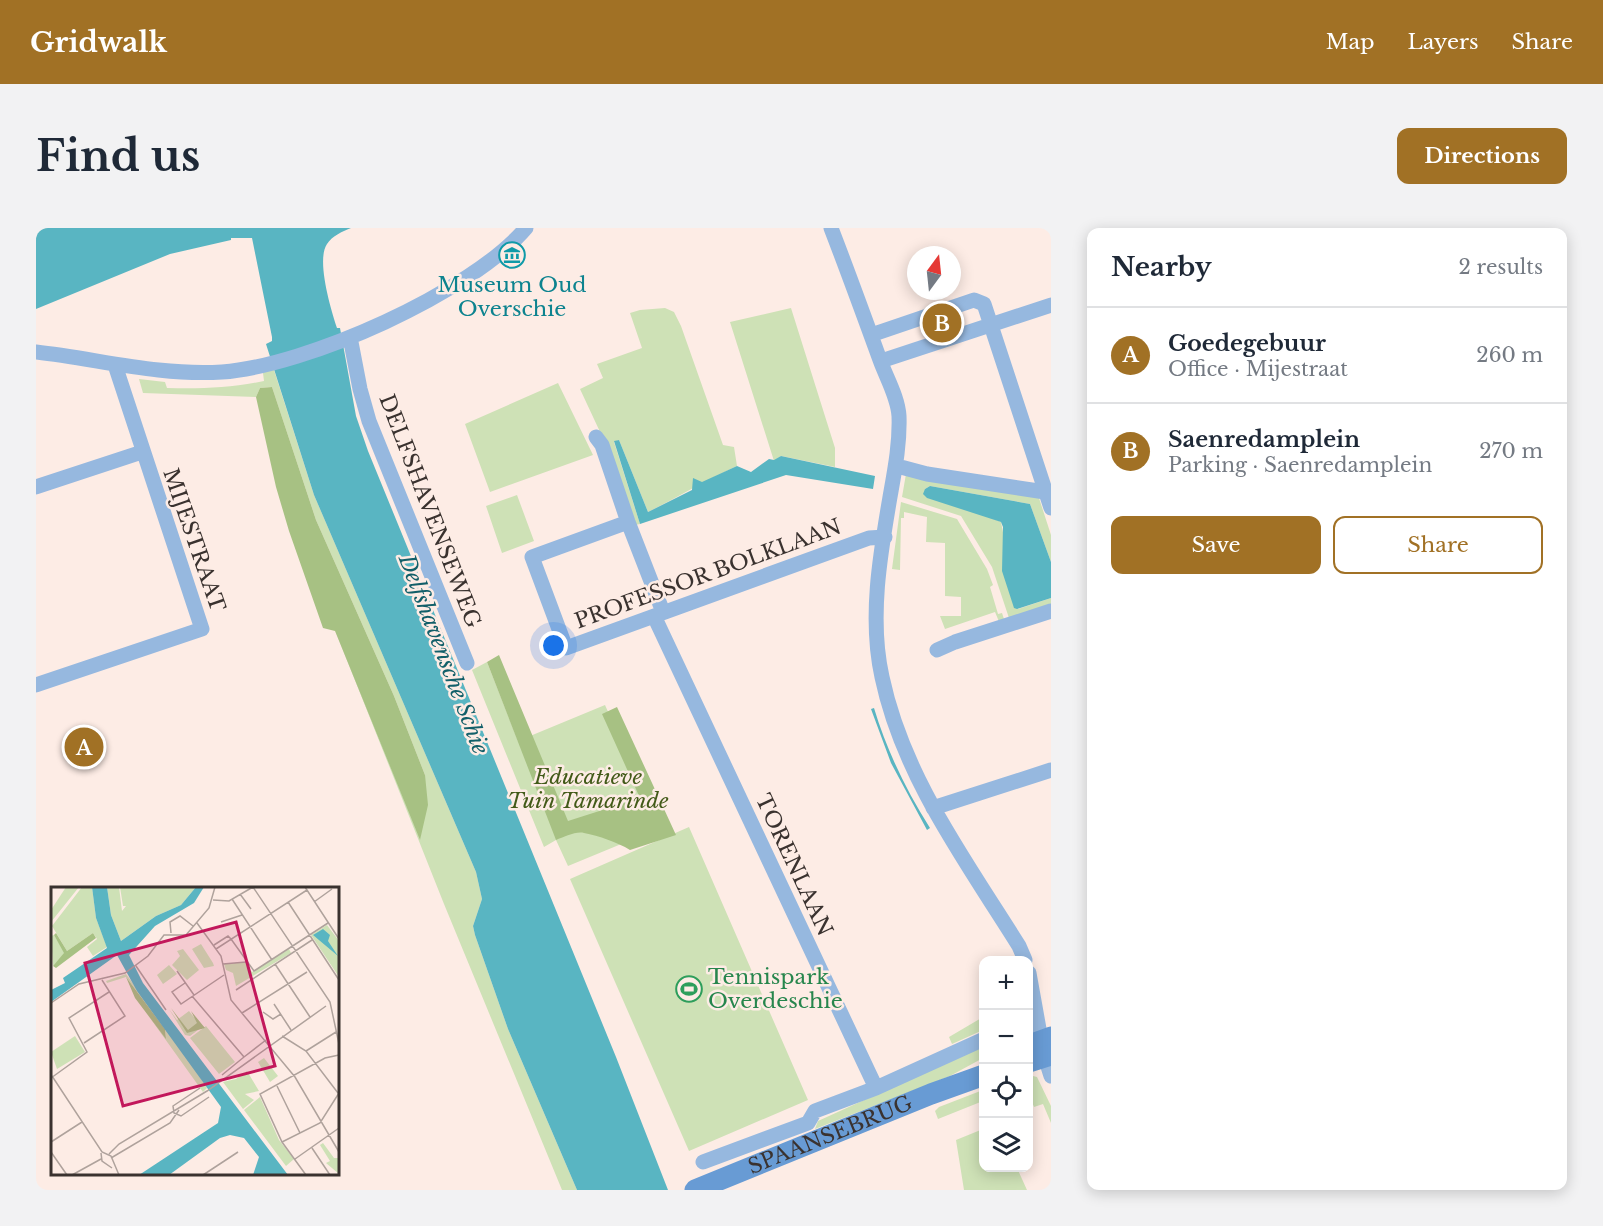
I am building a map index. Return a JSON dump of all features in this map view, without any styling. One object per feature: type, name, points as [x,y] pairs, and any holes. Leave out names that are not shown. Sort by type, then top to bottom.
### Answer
[{"type":"street","points":[[36,352],[179,372],[223,372],[272,363],[346,338],[444,292],[483,267],[526,228]]},
{"type":"street","points":[[831,228],[899,413],[897,466],[885,537],[877,611],[881,676],[900,740],[933,808],[1023,956]]},
{"type":"street","points":[[871,335],[974,300],[984,304],[1051,508]]},
{"type":"street","points":[[881,361],[1051,305]]},
{"type":"street","name":"DELFSHAVENSEWEG","points":[[346,338],[369,421],[467,663]]},
{"type":"street","name":"MIJESTRAAT","points":[[36,685],[202,630],[115,364]]},
{"type":"street","name":"TORENLAAN","points":[[596,437],[602,445],[658,614],[876,1088]]},
{"type":"street","points":[[36,486],[142,452]]},
{"type":"street","points":[[897,466],[927,474],[1045,492]]},
{"type":"street","name":"PROFESSOR BOLKLAAN","points":[[628,522],[531,557],[566,648],[869,538],[885,537]]},
{"type":"street","points":[[937,650],[1051,611]]},
{"type":"street","points":[[933,808],[1051,770]]},
{"type":"street","points":[[1033,1017],[1042,1053]]},
{"type":"street","points":[[703,1162],[808,1124],[815,1111],[876,1088],[979,1041]]},
{"type":"street","points":[[931,1094],[979,1070]]},
{"type":"street","points":[[931,1094],[979,1077]]},
{"type":"street","name":"SPAANSEBRUG","points":[[695,1190],[931,1094]]},
{"type":"green space","points":[[665,308],[674,312],[681,326],[723,445],[734,447],[737,466],[648,512],[619,440],[614,442],[640,524],[635,525],[608,449],[580,389],[603,378],[597,364],[642,348],[630,313]]},
{"type":"green space","points":[[791,308],[835,448],[835,467],[781,456],[774,461],[730,322]]},
{"type":"green space","points":[[273,367],[314,495],[476,872],[482,899],[473,926],[475,935],[508,1029],[577,1190],[562,1190],[444,904],[335,630],[420,839],[425,775],[394,696],[316,520],[272,387],[260,388],[256,397],[143,393],[139,379],[165,382],[167,388],[228,387],[264,381],[263,373]]},
{"type":"green space","points":[[558,383],[593,455],[490,492],[465,424]]},
{"type":"green space","points":[[272,387],[316,520],[394,696],[425,775],[428,805],[420,840],[335,631],[323,628],[289,531],[276,487],[256,397],[260,388]]},
{"type":"green space","points":[[906,474],[1038,495],[1051,535],[1051,562],[1030,504],[930,486],[925,489],[1001,522],[1018,609],[1051,598],[1051,608],[1010,621],[992,567],[961,516],[902,497]]},
{"type":"green space","points":[[517,495],[534,541],[502,553],[486,506]]},
{"type":"green space","points":[[901,502],[957,519],[987,569],[993,585],[990,587],[998,614],[1002,613],[1005,622],[1000,624],[995,612],[945,629],[940,616],[961,616],[961,597],[945,596],[945,543],[926,542],[927,517],[904,512],[904,518],[901,518],[900,570],[892,569]]},
{"type":"green space","points":[[499,655],[568,821],[640,798],[602,714],[617,707],[676,835],[630,850],[619,844],[584,833],[556,840],[487,662]]},
{"type":"green space","name":"Educatieve Tuin Tamarinde","points":[[487,662],[518,741],[605,705],[660,828],[568,866],[556,840],[544,847],[472,670]]},
{"type":"green space","name":"Tennispark Overdeschie","points":[[689,827],[808,1100],[689,1151],[570,879]]},
{"type":"green space","points":[[979,1019],[979,1032],[952,1044],[949,1037]]},
{"type":"green space","points":[[979,1048],[979,1060],[950,1076],[815,1129],[818,1121]]},
{"type":"green space","points":[[1033,1076],[1037,1077],[1051,1106],[1051,1123],[1043,1104],[1034,1107]]},
{"type":"green space","points":[[979,1092],[979,1103],[938,1119],[935,1111],[939,1107]]},
{"type":"green space","points":[[979,1131],[979,1172],[1019,1172],[1027,1190],[964,1190],[956,1140]]},
{"type":"water","name":"Delfshavensche Schie","points":[[36,228],[351,228],[329,241],[324,251],[323,261],[328,298],[337,328],[340,328],[356,416],[368,451],[616,1057],[668,1190],[577,1190],[508,1029],[475,935],[473,926],[482,899],[476,872],[314,495],[266,344],[272,341],[272,337],[252,238],[231,238],[231,240],[170,254],[36,309]]},
{"type":"water","points":[[619,440],[648,512],[692,490],[693,478],[702,482],[737,466],[751,472],[769,459],[774,460],[781,456],[875,476],[873,489],[786,475],[640,524],[614,441]]},
{"type":"water","points":[[930,486],[1030,504],[1051,562],[1051,598],[1014,608],[1002,571],[1003,527],[1001,522],[927,498],[923,494]]},
{"type":"water","points":[[874,708],[898,770],[930,828],[927,830],[891,763],[871,709]]},
{"type":"place","name":"Museum Oud Overschie","points":[[512,255]]},
{"type":"place","name":"Saenredamplein","points":[[942,323]]},
{"type":"place","name":"Goedegebuur","points":[[84,747]]},
{"type":"place","name":"Tennispark Overdeschie","points":[[689,989]]}]
